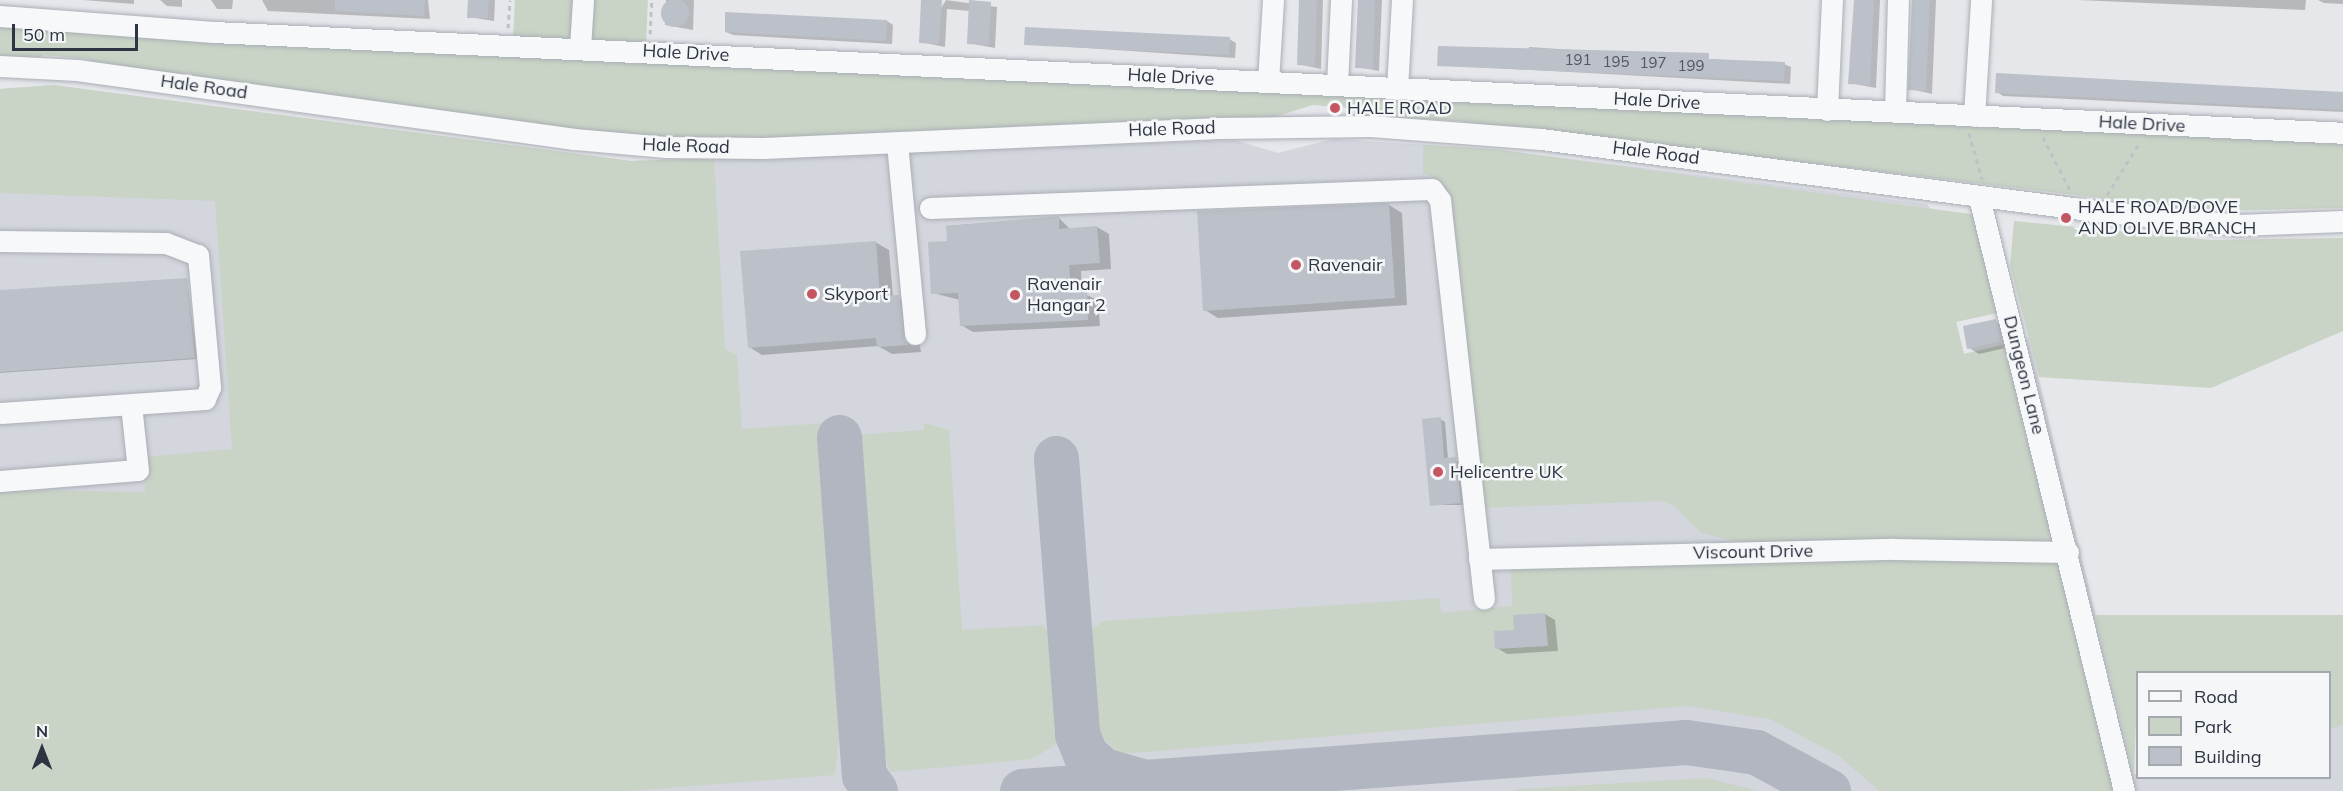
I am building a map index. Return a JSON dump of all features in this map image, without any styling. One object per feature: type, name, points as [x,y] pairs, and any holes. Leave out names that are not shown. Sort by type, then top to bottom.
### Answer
[{"type":"street","points":[[580,48],[583,0]]},
{"type":"street","points":[[1268,82],[1273,0]]},
{"type":"street","points":[[1337,85],[1341,0]]},
{"type":"street","points":[[1397,89],[1402,0]]},
{"type":"street","points":[[1827,110],[1832,0]]},
{"type":"street","points":[[1895,112],[1898,0]]},
{"type":"street","points":[[1968,116],[1981,0]]},
{"type":"street","name":"Hale Drive","points":[[0,16],[507,45],[2343,133]]},
{"type":"street","name":"Hale Road","points":[[0,66],[77,70],[585,140],[763,148],[1237,127],[1436,129],[2088,210],[2238,225],[2343,221]]},
{"type":"street","points":[[897,143],[915,334]]},
{"type":"street","points":[[930,208],[1432,189],[1440,200],[1484,599]]},
{"type":"street","name":"Dungeon Lane","points":[[1983,198],[2124,791]]},
{"type":"street","points":[[0,241],[166,243],[198,255],[210,387],[205,399],[0,413]]},
{"type":"street","points":[[0,481],[138,470],[131,404]]},
{"type":"street","name":"Viscount Drive","points":[[1479,559],[1894,549],[2068,552]]},
{"type":"path","points":[[507,45],[510,0]]},
{"type":"path","points":[[649,51],[652,0]]},
{"type":"path","points":[[1968,116],[1983,198]]},
{"type":"path","points":[[2034,119],[2088,210],[2151,124]]},
{"type":"shaded area","points":[[53,85],[631,161],[1235,140],[1278,153],[1333,139],[1493,149],[1927,204],[2002,312],[1956,321],[1964,354],[2029,338],[2136,779],[2331,779],[2331,729],[2343,725],[2343,791],[0,791],[0,89]]},
{"type":"green space","points":[[515,0],[576,0],[575,35],[564,41],[513,38]]},
{"type":"green space","points":[[592,0],[648,0],[646,44],[598,42],[590,34]]},
{"type":"green space","points":[[0,27],[267,45],[2343,141],[2343,208],[2209,211],[1458,121],[1363,116],[1349,108],[1313,105],[1271,118],[757,141],[656,138],[383,107],[104,68],[87,59],[44,55],[28,62],[0,61]]},
{"type":"green space","points":[[53,85],[631,161],[714,158],[725,349],[737,355],[742,429],[826,423],[844,694],[835,775],[629,791],[0,791],[0,490],[145,492],[144,457],[232,449],[215,201],[0,193],[0,89]]},
{"type":"green space","points":[[1423,145],[1493,149],[1978,215],[2002,312],[1956,322],[1964,354],[2007,344],[2050,526],[2046,540],[2038,546],[1745,543],[1701,533],[1675,506],[1661,501],[1480,508],[1450,198],[1439,180],[1423,173]]},
{"type":"green space","points":[[2014,221],[2211,240],[2343,238],[2343,331],[2211,388],[2039,377],[2010,265]]},
{"type":"green space","points":[[924,423],[949,430],[962,630],[1043,625],[1054,641],[1062,732],[1057,744],[1032,759],[891,772],[879,743],[851,435],[924,430]]},
{"type":"green space","points":[[2041,558],[2067,570],[2117,791],[1879,791],[1839,756],[1770,719],[1687,706],[1121,754],[1092,730],[1086,705],[1084,648],[1091,630],[1103,621],[1439,598],[1442,613],[1512,606],[1511,570],[1520,562]]},
{"type":"green space","points":[[2095,615],[2343,615],[2343,725],[2331,729],[2331,671],[2136,671],[2134,774]]},
{"type":"green space","points":[[1707,778],[1758,791],[1514,791],[1519,789]]},
{"type":"building","points":[[675,-1],[685,3],[689,13],[685,23],[675,27],[665,23],[661,13],[665,3]]},
{"type":"building","points":[[335,0],[425,0],[424,16],[335,11]]},
{"type":"building","points":[[468,0],[489,0],[488,18],[467,18]]},
{"type":"building","points":[[921,0],[942,0],[939,44],[919,43]]},
{"type":"building","points":[[969,0],[991,2],[989,45],[967,44]]},
{"type":"building","points":[[1299,0],[1317,0],[1315,66],[1297,65]]},
{"type":"building","points":[[1358,0],[1375,0],[1373,69],[1355,68]]},
{"type":"building","points":[[1854,0],[1874,0],[1870,85],[1848,84]]},
{"type":"building","points":[[1912,0],[1930,0],[1926,91],[1908,90]]},
{"type":"building","points":[[725,12],[887,20],[886,41],[725,32]]},
{"type":"building","points":[[1025,27],[1230,37],[1229,55],[1024,45]]},
{"type":"building","points":[[1438,46],[1709,53],[1709,59],[1785,62],[1784,81],[1437,66]]},
{"type":"building","points":[[1996,73],[2343,92],[2343,110],[1995,93]]},
{"type":"building","name":"Ravenair","points":[[1389,203],[1395,298],[1203,311],[1197,211]]},
{"type":"building","name":"Ravenair Hangar 2","points":[[1059,216],[1059,229],[1097,226],[1100,263],[1069,265],[1071,292],[1087,291],[1088,320],[960,326],[958,293],[931,294],[928,242],[947,241],[946,226]]},
{"type":"building","name":"Skyport","points":[[876,241],[880,296],[899,295],[908,345],[877,347],[876,338],[748,348],[740,251]]},
{"type":"building","points":[[187,278],[195,358],[0,372],[0,290]]},
{"type":"building","points":[[1996,319],[2001,341],[1967,349],[1963,326]]},
{"type":"building","points":[[1441,417],[1444,458],[1456,457],[1461,503],[1430,506],[1422,419]]},
{"type":"building","points":[[1545,613],[1548,646],[1495,649],[1494,631],[1514,630],[1513,615]]},
{"type":"taxiway","points":[[839,437],[864,775],[875,791]]},
{"type":"taxiway","points":[[1056,458],[1077,734],[1085,754],[1103,770],[1139,780]]},
{"type":"taxiway","points":[[1022,791],[1686,742],[1756,752],[1828,791]]},
{"type":"place","name":"HALE ROAD","points":[[1335,108]]},
{"type":"place","name":"HALE ROAD/DOVE AND OLIVE BRANCH","points":[[2066,218]]},
{"type":"place","name":"Ravenair","points":[[1296,265]]},
{"type":"place","name":"Skyport","points":[[812,294]]},
{"type":"place","name":"Ravenair Hangar 2","points":[[1015,295]]},
{"type":"place","name":"Helicentre UK","points":[[1438,472]]}]
